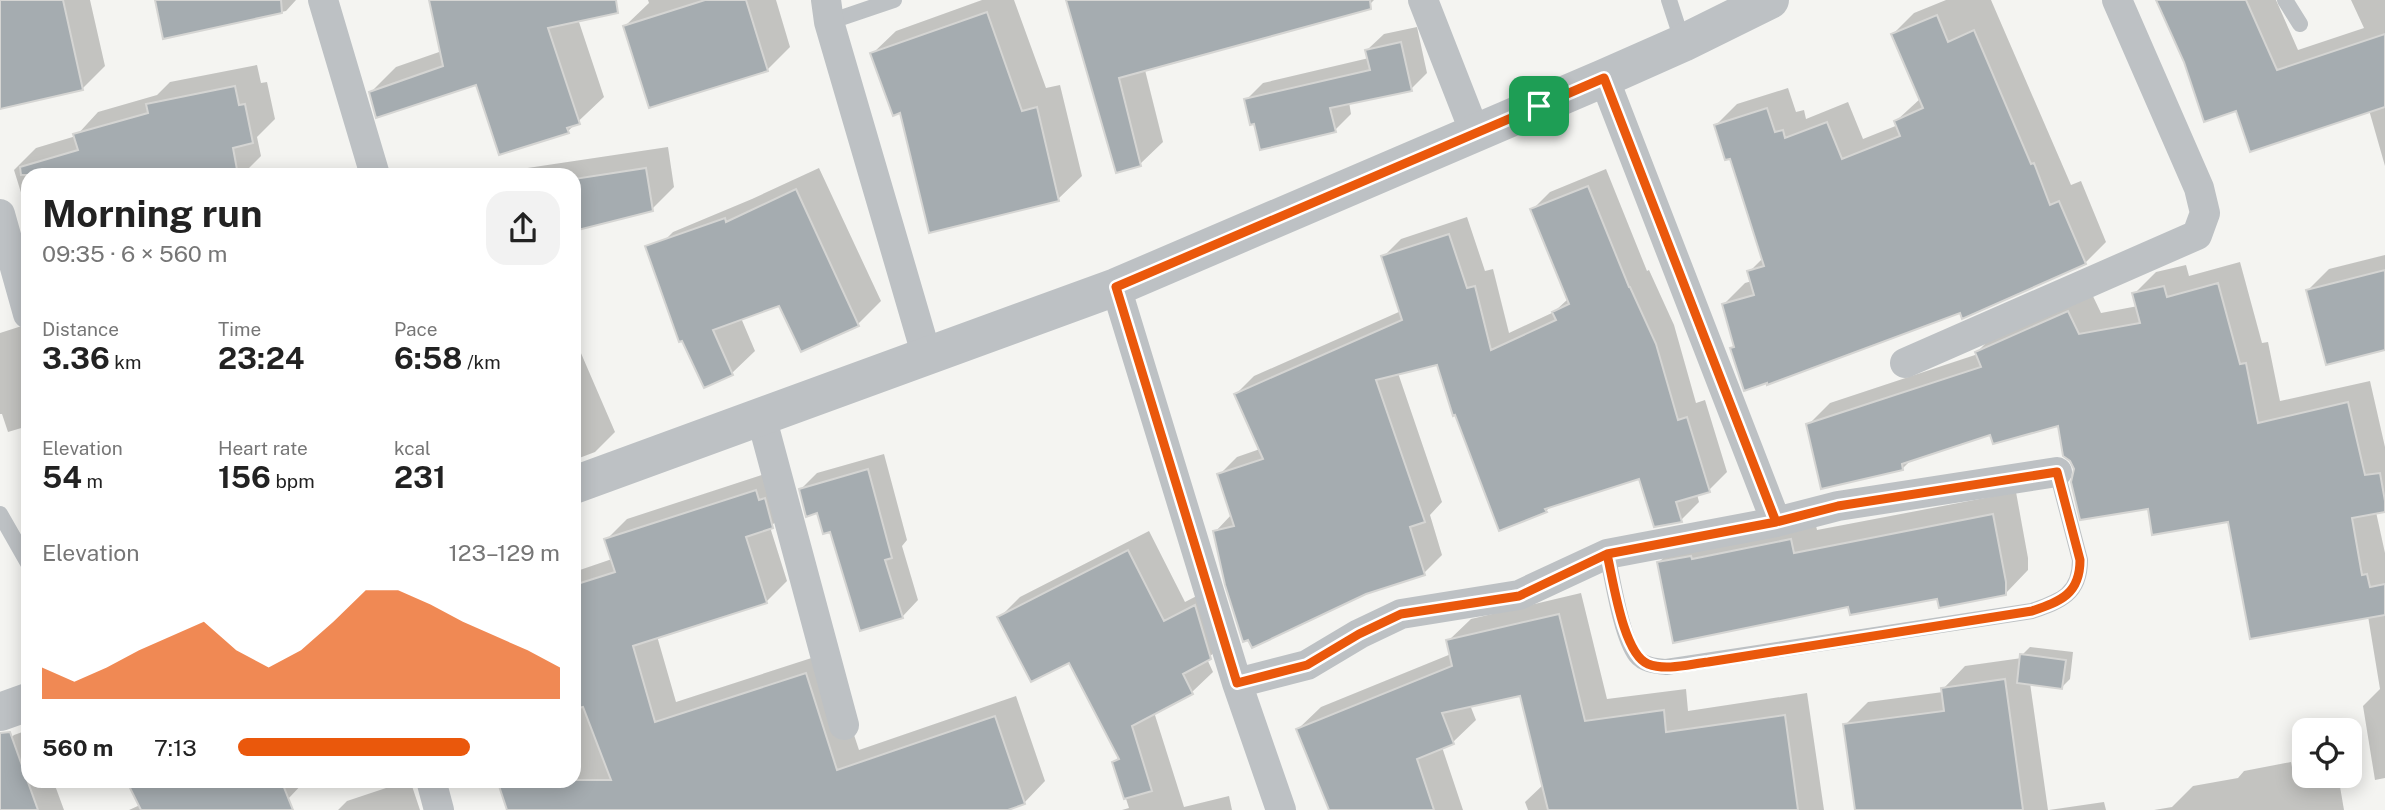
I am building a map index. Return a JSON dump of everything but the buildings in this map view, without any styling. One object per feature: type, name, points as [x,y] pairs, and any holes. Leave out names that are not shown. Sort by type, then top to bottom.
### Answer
[{"type":"street","points":[[323,0],[373,168]]},
{"type":"street","points":[[1423,0],[1475,133]]},
{"type":"street","points":[[581,482],[1116,287],[1604,78],[1770,0]]},
{"type":"street","points":[[1905,363],[2197,235],[2205,213],[2199,188],[2117,0]]},
{"type":"street","points":[[827,11],[927,356]]},
{"type":"street","points":[[1604,78],[1776,522]]},
{"type":"street","points":[[0,214],[21,289]]},
{"type":"street","points":[[1116,287],[1237,683],[1281,810]]},
{"type":"street","points":[[761,416],[844,725]]},
{"type":"street","points":[[1237,683],[1307,665],[1359,634],[1401,614],[1519,596],[1607,554],[1776,522],[1838,506],[2057,472]]},
{"type":"street","points":[[0,712],[21,704]]},
{"type":"street","points":[[433,788],[439,810]]},
{"type":"lane","points":[[827,11],[894,0]]},
{"type":"lane","points":[[1669,0],[1683,43]]},
{"type":"lane","points":[[2285,0],[2300,24]]},
{"type":"lane","points":[[1607,554],[1628,637],[1637,657],[1649,665],[1666,667],[2032,611],[2056,603],[2068,594],[2076,586],[2080,571],[2080,560],[2057,472]]},
{"type":"lane","points":[[0,514],[21,551]]},
{"type":"route","points":[[1539,106],[1116,287],[1237,683],[1307,665],[1359,634],[1401,614],[1519,596],[1607,554],[1692,538],[1776,522],[1838,506],[2057,472],[2080,560],[2076,586],[2056,603],[2032,611],[1666,667],[1649,665],[1637,657],[1628,637],[1607,554],[1776,522],[1604,78],[1539,106]]}]
